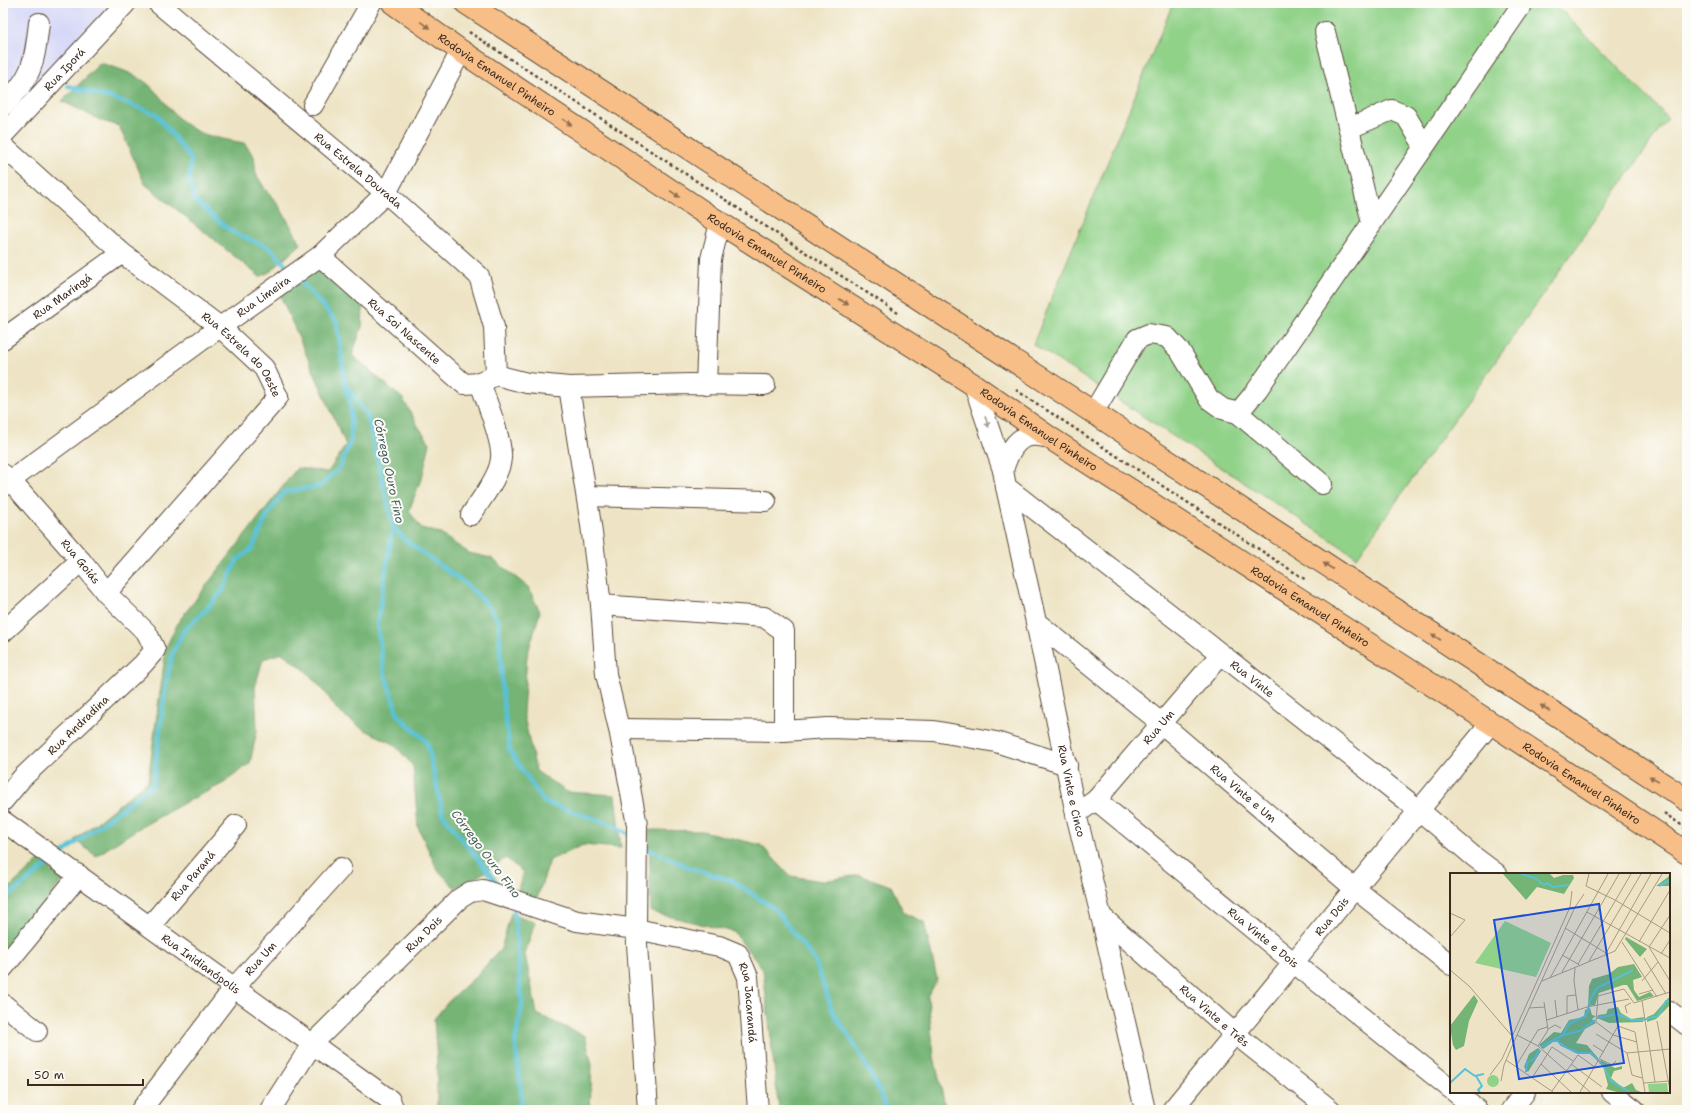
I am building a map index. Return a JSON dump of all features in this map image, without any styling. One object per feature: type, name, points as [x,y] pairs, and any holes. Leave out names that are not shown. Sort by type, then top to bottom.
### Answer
[{"type":"main road","name":"Rodovia Emanuel Pinheiro","points":[[393,3],[464,41],[720,223],[974,385],[1050,438],[1491,723],[1687,853]]},
{"type":"main road","points":[[466,3],[1687,800]]},
{"type":"street","name":"Rua Iporá","points":[[3,135],[126,3]]},
{"type":"street","name":"Rua Estrela Dourada","points":[[158,3],[386,193],[479,276],[494,327],[488,379],[501,458],[495,476],[471,515]]},
{"type":"street","points":[[313,105],[371,3]]},
{"type":"street","points":[[1238,412],[1257,390],[1523,3]]},
{"type":"street","points":[[3,106],[19,90],[30,72],[35,56],[39,23]]},
{"type":"street","points":[[1325,32],[1350,128],[1372,223]]},
{"type":"street","name":"Rua Limeira","points":[[5,480],[320,256],[386,193],[464,41]]},
{"type":"street","points":[[1350,128],[1392,110],[1406,116],[1424,146]]},
{"type":"street","name":"Rua Estrela do Oeste","points":[[3,146],[122,253],[220,327],[264,368],[278,397],[106,593]]},
{"type":"street","points":[[706,385],[711,259],[720,223]]},
{"type":"street","name":"Rua Maringá","points":[[3,339],[122,253]]},
{"type":"street","name":"Rua Soi Nascente","points":[[320,256],[464,384],[488,379],[569,387],[765,385]]},
{"type":"street","points":[[1092,413],[1136,339],[1149,334],[1167,337],[1180,351],[1209,399],[1223,409],[1238,412],[1322,484]]},
{"type":"street","name":"Rua Vinte e Cinco","points":[[974,385],[1004,479],[1067,765],[1076,814],[1145,1110]]},
{"type":"street","points":[[569,387],[587,496],[601,605],[606,674],[619,729],[637,825],[636,929],[648,1110]]},
{"type":"street","points":[[1004,479],[1008,455],[1017,442],[1030,436],[1050,438]]},
{"type":"street","name":"Rua Vinte","points":[[1004,479],[1221,654],[1419,810],[1473,856],[1496,873]]},
{"type":"street","name":"Rua Goiás","points":[[5,480],[81,561],[106,593],[147,633],[155,650]]},
{"type":"street","points":[[587,496],[766,501]]},
{"type":"street","points":[[3,632],[81,561]]},
{"type":"street","points":[[601,605],[764,617],[784,631],[784,731]]},
{"type":"street","name":"Rua Vinte e Um","points":[[1036,622],[1161,723],[1354,888],[1450,964]]},
{"type":"street","name":"Rua Andradina","points":[[3,801],[22,778],[143,664],[155,650]]},
{"type":"street","name":"Rua Um","points":[[1096,800],[1221,654]]},
{"type":"street","name":"Rua Dois","points":[[1172,1110],[1491,723]]},
{"type":"street","points":[[619,729],[784,731],[828,728],[934,731],[996,742],[1067,765]]},
{"type":"street","points":[[1076,814],[1096,800]]},
{"type":"street","name":"Rua Vinte e Dois","points":[[1096,800],[1293,962],[1450,1088]]},
{"type":"street","name":"Rua Inidianópolis","points":[[3,821],[390,1100],[394,1110]]},
{"type":"street","name":"Rua Paraná","points":[[150,926],[236,825]]},
{"type":"street","name":"Rua Um","points":[[141,1110],[234,988],[341,868]]},
{"type":"street","points":[[3,968],[72,870]]},
{"type":"street","name":"Rua Dois","points":[[270,1110],[313,1044],[459,900],[470,892],[483,890],[577,921],[636,929]]},
{"type":"street","name":"Rua Vinte e Três","points":[[1101,916],[1235,1034],[1332,1110]]},
{"type":"street","name":"Rua Jacarandá","points":[[636,929],[719,946],[738,954],[748,977],[758,1110]]},
{"type":"street","points":[[3,1004],[37,1031]]},
{"type":"street","points":[[1670,1012],[1687,1025]]},
{"type":"street","points":[[1140,1090],[1165,1110]]},
{"type":"street","points":[[1456,1093],[1477,1110]]},
{"type":"street","points":[[1511,1110],[1524,1093]]},
{"type":"street","points":[[1613,1093],[1635,1110]]},
{"type":"path","points":[[464,41],[901,314]]},
{"type":"path","points":[[1014,388],[1307,580]]},
{"type":"path","points":[[1660,811],[1687,828]]},
{"type":"shaded area","points":[[3,3],[114,3],[3,120]]},
{"type":"green space","points":[[1173,3],[1554,3],[1668,118],[1357,557],[1033,344]]},
{"type":"green space","points":[[100,63],[125,71],[143,80],[180,119],[198,132],[244,143],[254,156],[256,174],[265,189],[278,204],[301,244],[271,271],[260,277],[145,184],[119,126],[102,121],[62,101]]},
{"type":"green space","points":[[319,267],[363,305],[362,327],[352,355],[403,399],[418,426],[430,443],[423,474],[409,511],[421,528],[439,533],[469,553],[491,558],[528,587],[540,612],[527,656],[523,712],[536,771],[567,792],[615,795],[621,848],[583,845],[550,860],[536,901],[517,894],[523,872],[506,858],[477,877],[455,888],[437,869],[418,827],[413,766],[394,744],[363,729],[338,711],[325,692],[305,670],[282,653],[263,659],[255,687],[257,730],[250,763],[224,783],[134,831],[96,856],[75,840],[148,781],[166,647],[179,621],[297,468],[328,472],[346,445],[280,295]]},
{"type":"green space","points":[[649,830],[702,831],[761,845],[790,876],[822,881],[859,875],[891,886],[904,913],[924,922],[937,979],[928,997],[934,1057],[946,1110],[779,1110],[763,970],[734,932],[651,912]]},
{"type":"green space","points":[[40,860],[63,880],[3,953],[3,893]]},
{"type":"green space","points":[[511,913],[535,922],[525,954],[537,1014],[585,1036],[592,1065],[590,1110],[437,1110],[437,1061],[434,1019],[448,1002],[474,978],[501,949]]},
{"type":"waterway","name":"Córrego Ouro Fino","points":[[68,86],[115,99],[156,114],[191,159],[189,180],[195,201],[232,232],[270,248],[291,271]]},
{"type":"waterway","points":[[60,855],[153,785],[166,683],[173,652],[184,630],[206,610],[223,590],[237,560],[252,549],[267,516],[284,492],[321,486],[340,467],[351,440],[351,407],[345,384],[337,322],[298,278]]},
{"type":"waterway","name":"Córrego Ouro Fino","points":[[347,387],[367,415],[393,526],[377,625],[384,671],[398,715],[427,742],[443,815],[502,889]]},
{"type":"waterway","points":[[393,526],[405,540],[466,584],[486,603],[499,622],[502,692],[510,752],[544,802],[610,824],[632,836]]},
{"type":"waterway","points":[[643,844],[648,849],[693,869],[731,880],[775,909],[815,961],[833,1012],[859,1052],[881,1094],[886,1110]]},
{"type":"waterway","points":[[3,897],[12,893],[51,862]]},
{"type":"waterway","name":"Córrego Ouro Fino","points":[[514,906],[522,1006],[515,1041],[522,1099],[517,1110]]}]
